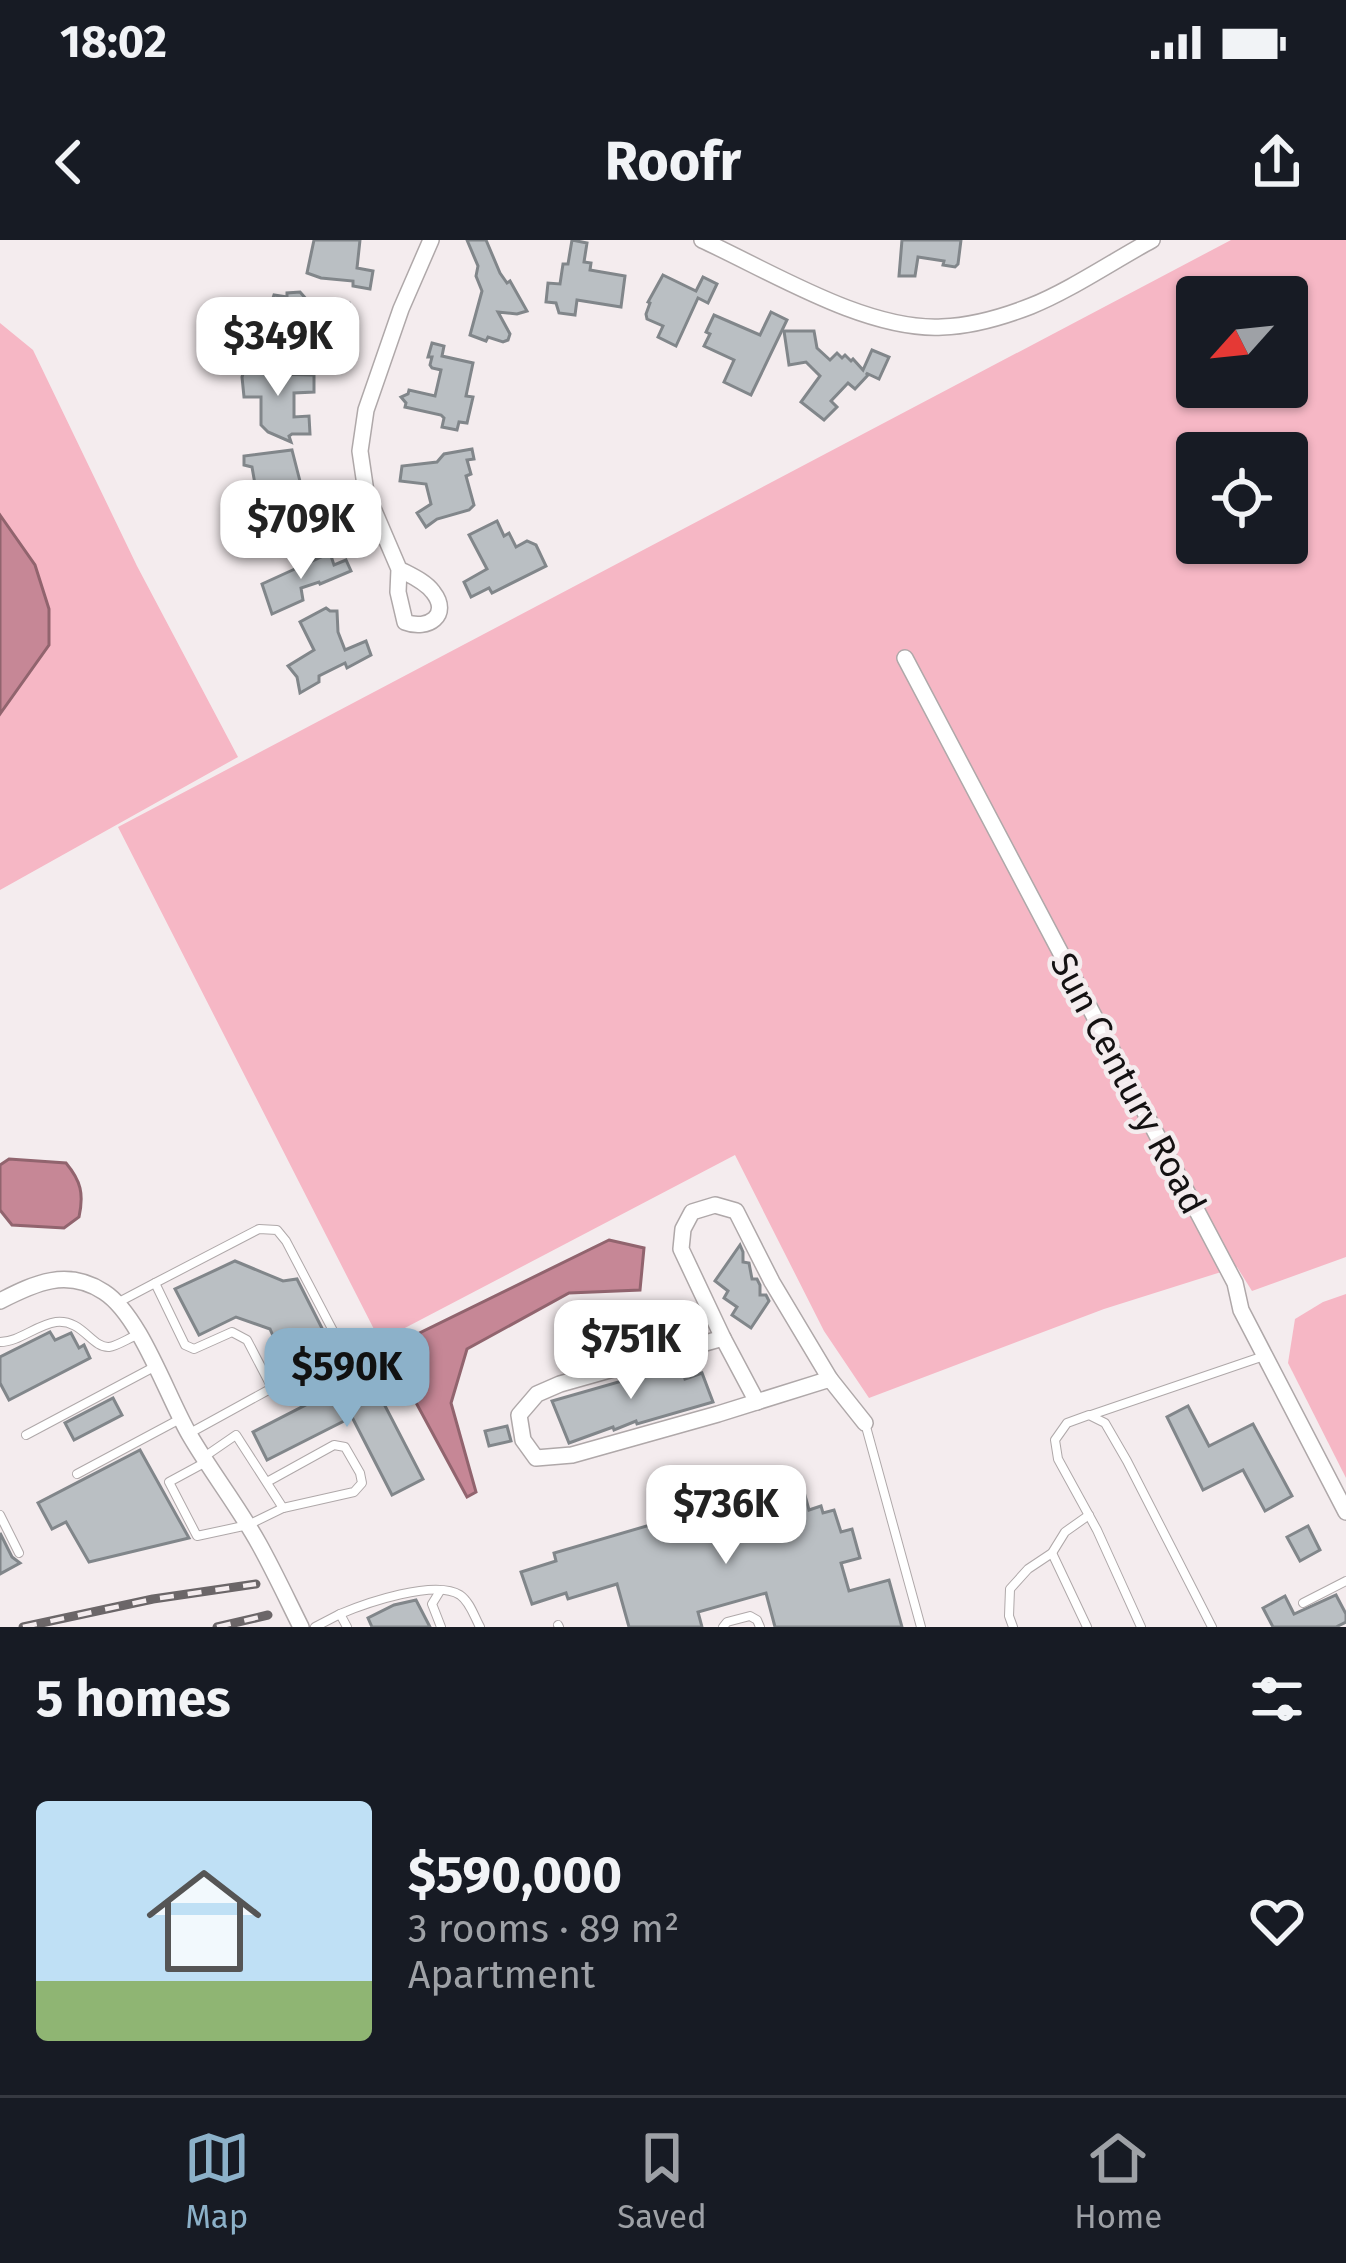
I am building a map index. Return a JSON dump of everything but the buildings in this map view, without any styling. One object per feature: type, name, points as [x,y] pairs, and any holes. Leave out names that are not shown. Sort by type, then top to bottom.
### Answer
[{"type":"street","points":[[399,568],[366,493],[360,451],[366,410],[431,240]]},
{"type":"street","points":[[702,240],[847,308],[892,322],[939,328],[1034,305],[1152,240]]},
{"type":"street","name":"Sun Century Road","points":[[904,658],[1235,1283],[1241,1310],[1346,1512]]},
{"type":"street","points":[[758,1402],[681,1249],[682,1229],[692,1212],[715,1205],[736,1211],[830,1378],[865,1423]]},
{"type":"street","points":[[0,1301],[37,1282],[64,1278],[88,1284],[117,1303],[138,1334],[184,1426],[248,1526],[301,1627]]},
{"type":"street","points":[[723,1338],[537,1394],[519,1415],[523,1440],[536,1458],[572,1455],[830,1378]]},
{"type":"lane","points":[[77,1474],[272,1388],[335,1355],[341,1346],[277,1230],[259,1229],[117,1303]]},
{"type":"lane","points":[[155,1283],[185,1345],[194,1349],[232,1333],[247,1340],[272,1388]]},
{"type":"lane","points":[[0,1342],[7,1344],[58,1322],[79,1326],[102,1347],[138,1334]]},
{"type":"lane","points":[[1141,1627],[1058,1460],[1055,1440],[1067,1423],[1265,1356]]},
{"type":"lane","points":[[26,1436],[154,1367]]},
{"type":"lane","points":[[1089,1415],[1105,1424],[1127,1461],[1212,1627]]},
{"type":"lane","points":[[865,1423],[921,1627]]},
{"type":"lane","points":[[267,1482],[334,1445],[345,1447],[362,1483],[354,1492],[283,1508],[248,1526],[197,1536],[169,1482],[236,1435],[283,1508]]},
{"type":"lane","points":[[0,1515],[20,1553]]},
{"type":"lane","points":[[1013,1627],[1010,1589],[1052,1553],[1065,1532],[1089,1515]]},
{"type":"lane","points":[[1052,1553],[1087,1627]]},
{"type":"lane","points":[[1303,1604],[1346,1581]]},
{"type":"lane","points":[[441,1590],[432,1604],[442,1627]]},
{"type":"lane","points":[[315,1627],[361,1605],[441,1590],[466,1600],[480,1627]]},
{"type":"lane","points":[[340,1614],[347,1627]]},
{"type":"lane","points":[[724,1627],[750,1616],[760,1627]]},
{"type":"shaded area","points":[[1231,240],[1346,240],[1346,1257],[1252,1291],[1237,1267],[1104,1309],[869,1398],[824,1331],[735,1155],[380,1341],[118,827]]},
{"type":"shaded area","points":[[0,323],[33,350],[137,566],[238,757],[0,890]]},
{"type":"shaded area","points":[[0,515],[35,565],[49,609],[49,645],[0,714]]},
{"type":"shaded area","points":[[9,1159],[66,1163],[80,1188],[79,1217],[64,1228],[12,1225],[0,1210],[0,1165]]},
{"type":"shaded area","points":[[609,1240],[644,1248],[640,1290],[569,1293],[467,1349],[451,1403],[476,1492],[467,1497],[387,1349]]},
{"type":"shaded area","points":[[1346,1294],[1346,1478],[1288,1363],[1295,1319]]},
{"type":"railway","points":[[23,1627],[153,1599],[256,1584]]},
{"type":"railway","points":[[217,1627],[268,1615]]}]
